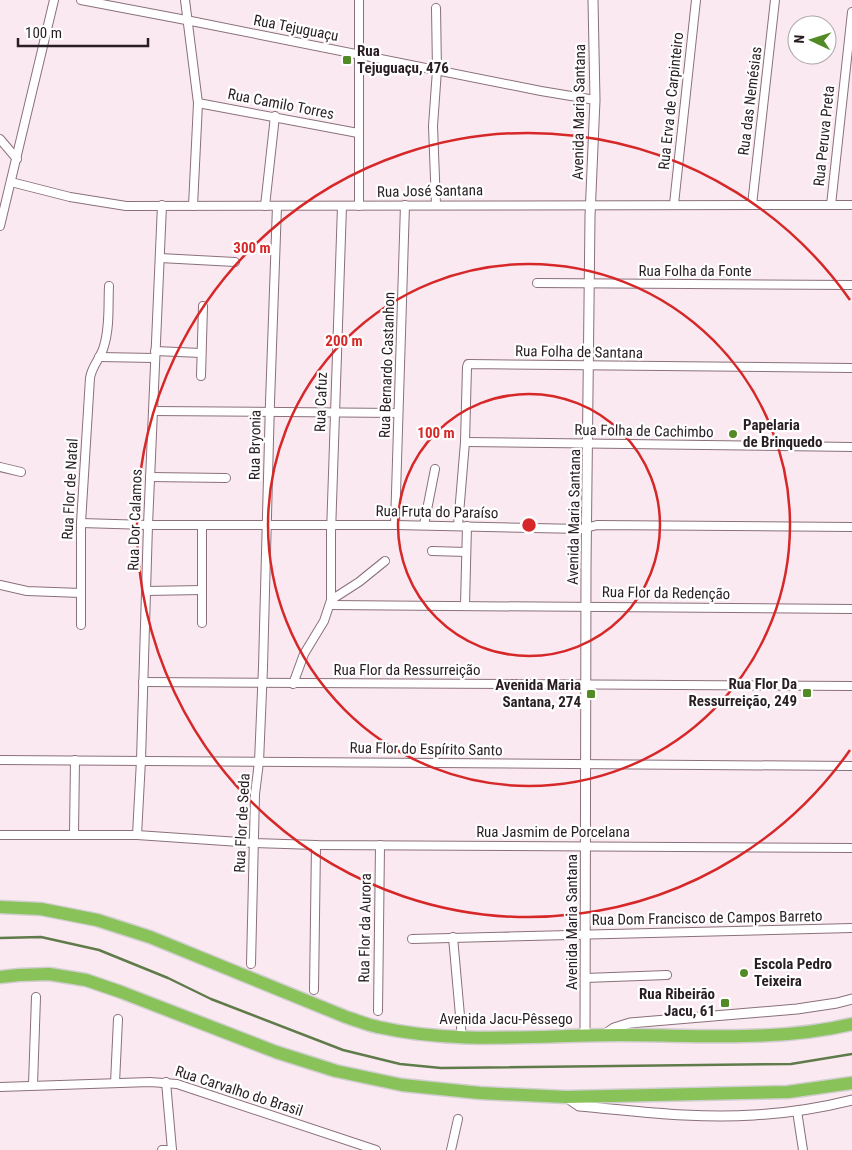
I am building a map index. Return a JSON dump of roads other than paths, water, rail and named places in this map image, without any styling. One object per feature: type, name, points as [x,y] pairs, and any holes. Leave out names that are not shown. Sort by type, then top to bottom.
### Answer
[{"type":"highway","name":"Avenida Jacu-Pêssego","points":[[0,907],[41,909],[97,920],[150,937],[314,1005],[378,1027],[462,1038],[531,1038],[585,1035],[755,1036],[798,1033],[852,1024]]},
{"type":"highway","points":[[0,977],[49,974],[86,980],[276,1052],[336,1071],[402,1085],[480,1093],[566,1097],[788,1092],[852,1083]]},
{"type":"street","points":[[0,226],[54,0]]},
{"type":"street","name":"Rua Tejuguaçu","points":[[81,0],[540,92],[594,100]]},
{"type":"street","points":[[185,0],[186,20],[198,103],[193,206]]},
{"type":"street","points":[[359,0],[359,206]]},
{"type":"street","name":"Avenida Maria Santana","points":[[585,1035],[587,528],[590,204],[594,100],[593,0]]},
{"type":"street","name":"Rua Erva de Carpinteiro","points":[[674,204],[696,0]]},
{"type":"street","name":"Rua das Nemésias","points":[[752,204],[775,0]]},
{"type":"street","points":[[436,8],[436,70],[433,126],[436,205]]},
{"type":"street","name":"Rua Peruva Preta","points":[[830,205],[852,12]]},
{"type":"street","name":"Rua Camilo Torres","points":[[198,103],[358,133]]},
{"type":"street","points":[[265,206],[275,116]]},
{"type":"street","points":[[0,139],[17,159]]},
{"type":"street","name":"Rua José Santana","points":[[11,182],[70,197],[126,206],[852,205]]},
{"type":"street","name":"Rua Bernardo Castanhon","points":[[395,525],[405,205]]},
{"type":"street","name":"Rua Dor Calamos","points":[[137,835],[142,760],[148,525],[162,206]]},
{"type":"street","name":"Rua Bryonia","points":[[262,684],[278,206]]},
{"type":"street","name":"Rua Cafuz","points":[[331,603],[334,413],[342,206]]},
{"type":"street","points":[[160,258],[235,262]]},
{"type":"street","name":"Rua Folha da Fonte","points":[[537,283],[852,285]]},
{"type":"street","name":"Rua Flor de Natal","points":[[81,625],[81,523],[90,378],[91,370],[104,347],[107,332],[109,286]]},
{"type":"street","points":[[201,376],[203,306]]},
{"type":"street","points":[[99,357],[202,353]]},
{"type":"street","name":"Rua Folha de Santana","points":[[458,526],[465,442],[468,364],[852,368]]},
{"type":"street","points":[[153,411],[398,413]]},
{"type":"street","name":"Rua Folha de Cachimbo","points":[[465,442],[852,447]]},
{"type":"street","points":[[0,468],[21,472]]},
{"type":"street","points":[[424,525],[435,469]]},
{"type":"street","points":[[150,477],[226,478]]},
{"type":"street","name":"Rua Fruta do Paraíso","points":[[81,523],[148,525],[424,525],[582,529],[597,526],[852,527]]},
{"type":"street","points":[[202,525],[202,623]]},
{"type":"street","points":[[466,605],[467,526]]},
{"type":"street","points":[[432,551],[466,552]]},
{"type":"street","points":[[293,684],[304,654],[324,621],[331,603],[385,562]]},
{"type":"street","points":[[0,585],[28,591],[81,593]]},
{"type":"street","points":[[146,591],[202,590]]},
{"type":"street","name":"Rua Flor da Redenção","points":[[331,603],[852,609]]},
{"type":"street","name":"Rua Flor da Ressurreição","points":[[143,682],[852,686]]},
{"type":"street","name":"Rua Flor de Seda","points":[[251,964],[255,794],[259,762],[262,684]]},
{"type":"street","name":"Rua Flor do Espírito Santo","points":[[0,760],[852,766]]},
{"type":"street","points":[[74,835],[75,760]]},
{"type":"street","points":[[0,836],[137,835]]},
{"type":"street","name":"Rua Jasmim de Porcelana","points":[[137,835],[316,845],[852,848]]},
{"type":"street","points":[[314,990],[316,845]]},
{"type":"street","name":"Rua Flor da Aurora","points":[[378,1011],[380,845]]},
{"type":"street","name":"Rua Dom Francisco de Campos Barreto","points":[[412,939],[852,928]]},
{"type":"street","points":[[453,937],[462,1038]]},
{"type":"street","points":[[586,978],[667,975]]},
{"type":"street","points":[[33,1085],[36,997]]},
{"type":"street","points":[[604,1035],[614,1028],[630,1023],[797,1009],[852,999]]},
{"type":"street","points":[[115,1083],[118,1019]]},
{"type":"street","points":[[162,1150],[172,1150],[166,1082]]},
{"type":"street","name":"Rua Carvalho do Brasil","points":[[0,1087],[166,1082],[188,1087],[376,1150]]},
{"type":"street","points":[[566,1097],[580,1106],[724,1116],[797,1111],[852,1100]]},
{"type":"street","points":[[797,1111],[803,1150]]},
{"type":"street","points":[[451,1150],[458,1119]]},
{"type":"waterway","points":[[0,938],[41,937],[99,950],[168,978],[211,999],[343,1050],[400,1064],[441,1068],[791,1064],[852,1054]]},
{"type":"place","name":"Rua Tejuguaçu, 476","points":[[347,60]]},
{"type":"place","name":"Papelaria de Brinquedo","points":[[733,434]]},
{"type":"place","name":"Rua Flor Da Ressurreição, 249","points":[[807,693]]},
{"type":"place","name":"Avenida Maria Santana, 274","points":[[591,694]]},
{"type":"place","name":"Escola Pedro Teixeira","points":[[744,973]]},
{"type":"place","name":"Rua Ribeirão Jacu, 61","points":[[725,1003]]}]
